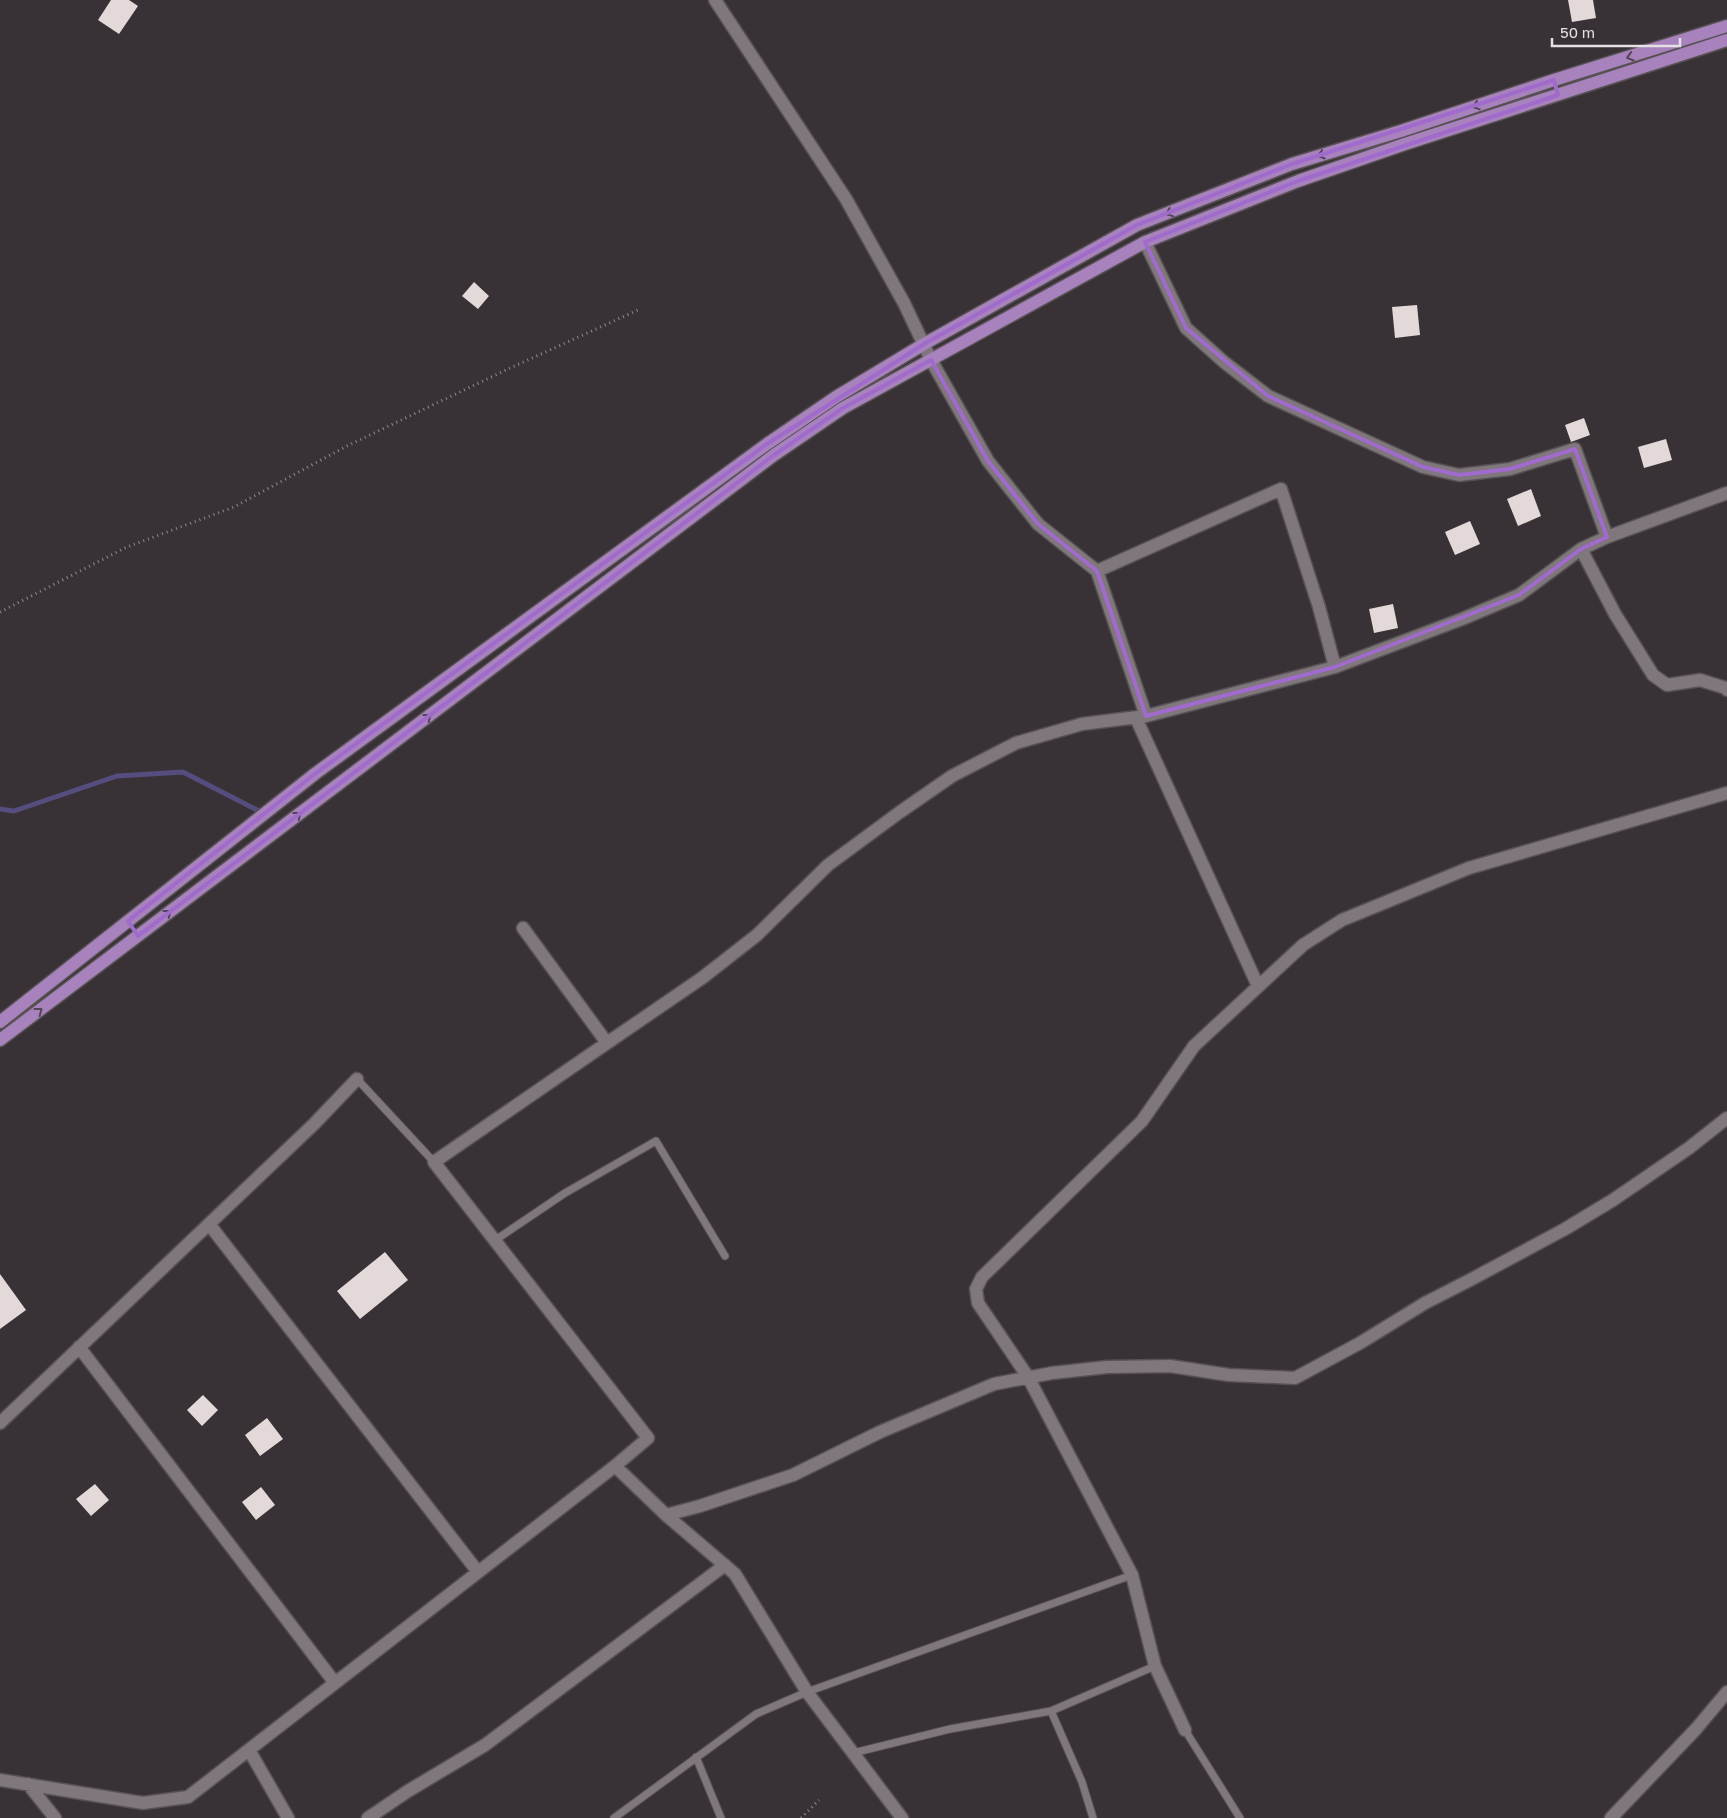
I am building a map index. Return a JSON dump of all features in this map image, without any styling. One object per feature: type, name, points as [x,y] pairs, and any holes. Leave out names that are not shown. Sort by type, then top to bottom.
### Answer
[{"type":"main road","points":[[0,1022],[316,774],[767,444],[836,398],[924,344],[1137,226],[1292,164],[1400,132],[1554,80],[1727,26]]},
{"type":"main road","points":[[0,1040],[774,455],[843,408],[1145,242],[1298,181],[1405,144],[1727,40]]},
{"type":"main road","points":[[1554,80],[1558,95]]},
{"type":"main road","points":[[128,921],[138,936]]},
{"type":"street","points":[[715,0],[846,199],[904,303],[931,360],[988,461],[1038,524],[1097,571],[1141,717],[1258,986]]},
{"type":"street","points":[[1145,242],[1186,328],[1224,362],[1268,396],[1423,467],[1459,475],[1510,469],[1575,449],[1607,537]]},
{"type":"street","points":[[1097,571],[1281,489],[1319,607],[1335,666]]},
{"type":"street","points":[[0,1780],[143,1803],[188,1797],[615,1466],[648,1438],[434,1162],[726,960],[757,935],[828,865],[952,776],[1016,743],[1082,724],[1141,717],[1335,666],[1462,619],[1519,595],[1581,550],[1607,537],[1727,492]]},
{"type":"street","points":[[1581,550],[1615,614],[1653,675],[1667,685],[1700,680],[1726,688],[1727,690]]},
{"type":"street","points":[[1185,1730],[1155,1666],[1132,1575],[1028,1377],[978,1303],[976,1289],[982,1277],[1142,1121],[1194,1046],[1303,945],[1342,920],[1469,868],[1727,793]]},
{"type":"street","points":[[523,928],[608,1043]]},
{"type":"street","points":[[0,1423],[314,1124],[357,1079]]},
{"type":"street","points":[[666,1515],[700,1506],[793,1475],[880,1432],[994,1384],[1052,1372],[1107,1367],[1170,1366],[1229,1375],[1295,1378],[1360,1343],[1425,1302],[1556,1233],[1613,1200],[1689,1148],[1727,1118]]},
{"type":"street","points":[[209,1224],[478,1572]]},
{"type":"street","points":[[79,1347],[335,1683]]},
{"type":"street","points":[[615,1466],[666,1515],[735,1574],[807,1692],[902,1818]]},
{"type":"street","points":[[368,1818],[408,1791],[485,1745],[725,1565]]},
{"type":"street","points":[[1611,1818],[1696,1729],[1727,1692]]},
{"type":"street","points":[[249,1750],[288,1818]]},
{"type":"street","points":[[28,1784],[55,1818]]},
{"type":"lane","points":[[357,1079],[434,1162]]},
{"type":"lane","points":[[494,1241],[565,1193],[656,1141],[725,1256]]},
{"type":"lane","points":[[614,1818],[756,1714],[807,1692],[1132,1575]]},
{"type":"lane","points":[[853,1753],[950,1729],[1052,1711],[1155,1666]]},
{"type":"lane","points":[[1052,1711],[1082,1782],[1093,1818]]},
{"type":"lane","points":[[1185,1730],[1240,1818]]},
{"type":"lane","points":[[696,1757],[721,1818]]},
{"type":"path","points":[[0,612],[126,547],[234,507],[347,446],[508,369],[638,310]]},
{"type":"path","points":[[801,1818],[819,1800]]},
{"type":"highlighted area","points":[[1554,80],[1558,95],[1298,181],[1145,242],[1186,328],[1268,396],[1423,467],[1459,475],[1510,469],[1575,449],[1607,537],[1581,549],[1519,595],[1335,667],[1146,716],[1097,571],[1038,524],[988,461],[931,360],[843,408],[774,455],[138,936],[128,921],[316,773],[767,444],[924,344],[1137,225],[1292,164]]},
{"type":"building","points":[[111,0],[129,0],[138,6],[119,34],[98,20]]},
{"type":"building","points":[[1568,0],[1593,0],[1596,18],[1572,22]]},
{"type":"building","points":[[474,282],[489,296],[478,309],[462,296]]},
{"type":"building","points":[[1417,305],[1420,335],[1395,338],[1392,307]]},
{"type":"building","points":[[1584,418],[1590,435],[1571,442],[1565,425]]},
{"type":"building","points":[[1666,439],[1672,460],[1644,468],[1638,447]]},
{"type":"building","points":[[1531,489],[1541,516],[1518,526],[1507,499]]},
{"type":"building","points":[[1470,521],[1480,544],[1455,555],[1445,532]]},
{"type":"building","points":[[1393,604],[1398,628],[1374,633],[1369,609]]},
{"type":"building","points":[[385,1252],[408,1280],[360,1319],[337,1291]]},
{"type":"building","points":[[0,1274],[26,1310],[0,1329]]},
{"type":"building","points":[[203,1395],[218,1410],[202,1426],[187,1410]]},
{"type":"building","points":[[267,1418],[283,1439],[260,1456],[245,1435]]},
{"type":"building","points":[[95,1484],[109,1500],[91,1516],[76,1499]]},
{"type":"building","points":[[261,1487],[275,1505],[256,1520],[242,1502]]},
{"type":"waterway","points":[[0,809],[14,811],[117,776],[183,772],[259,811]]}]
